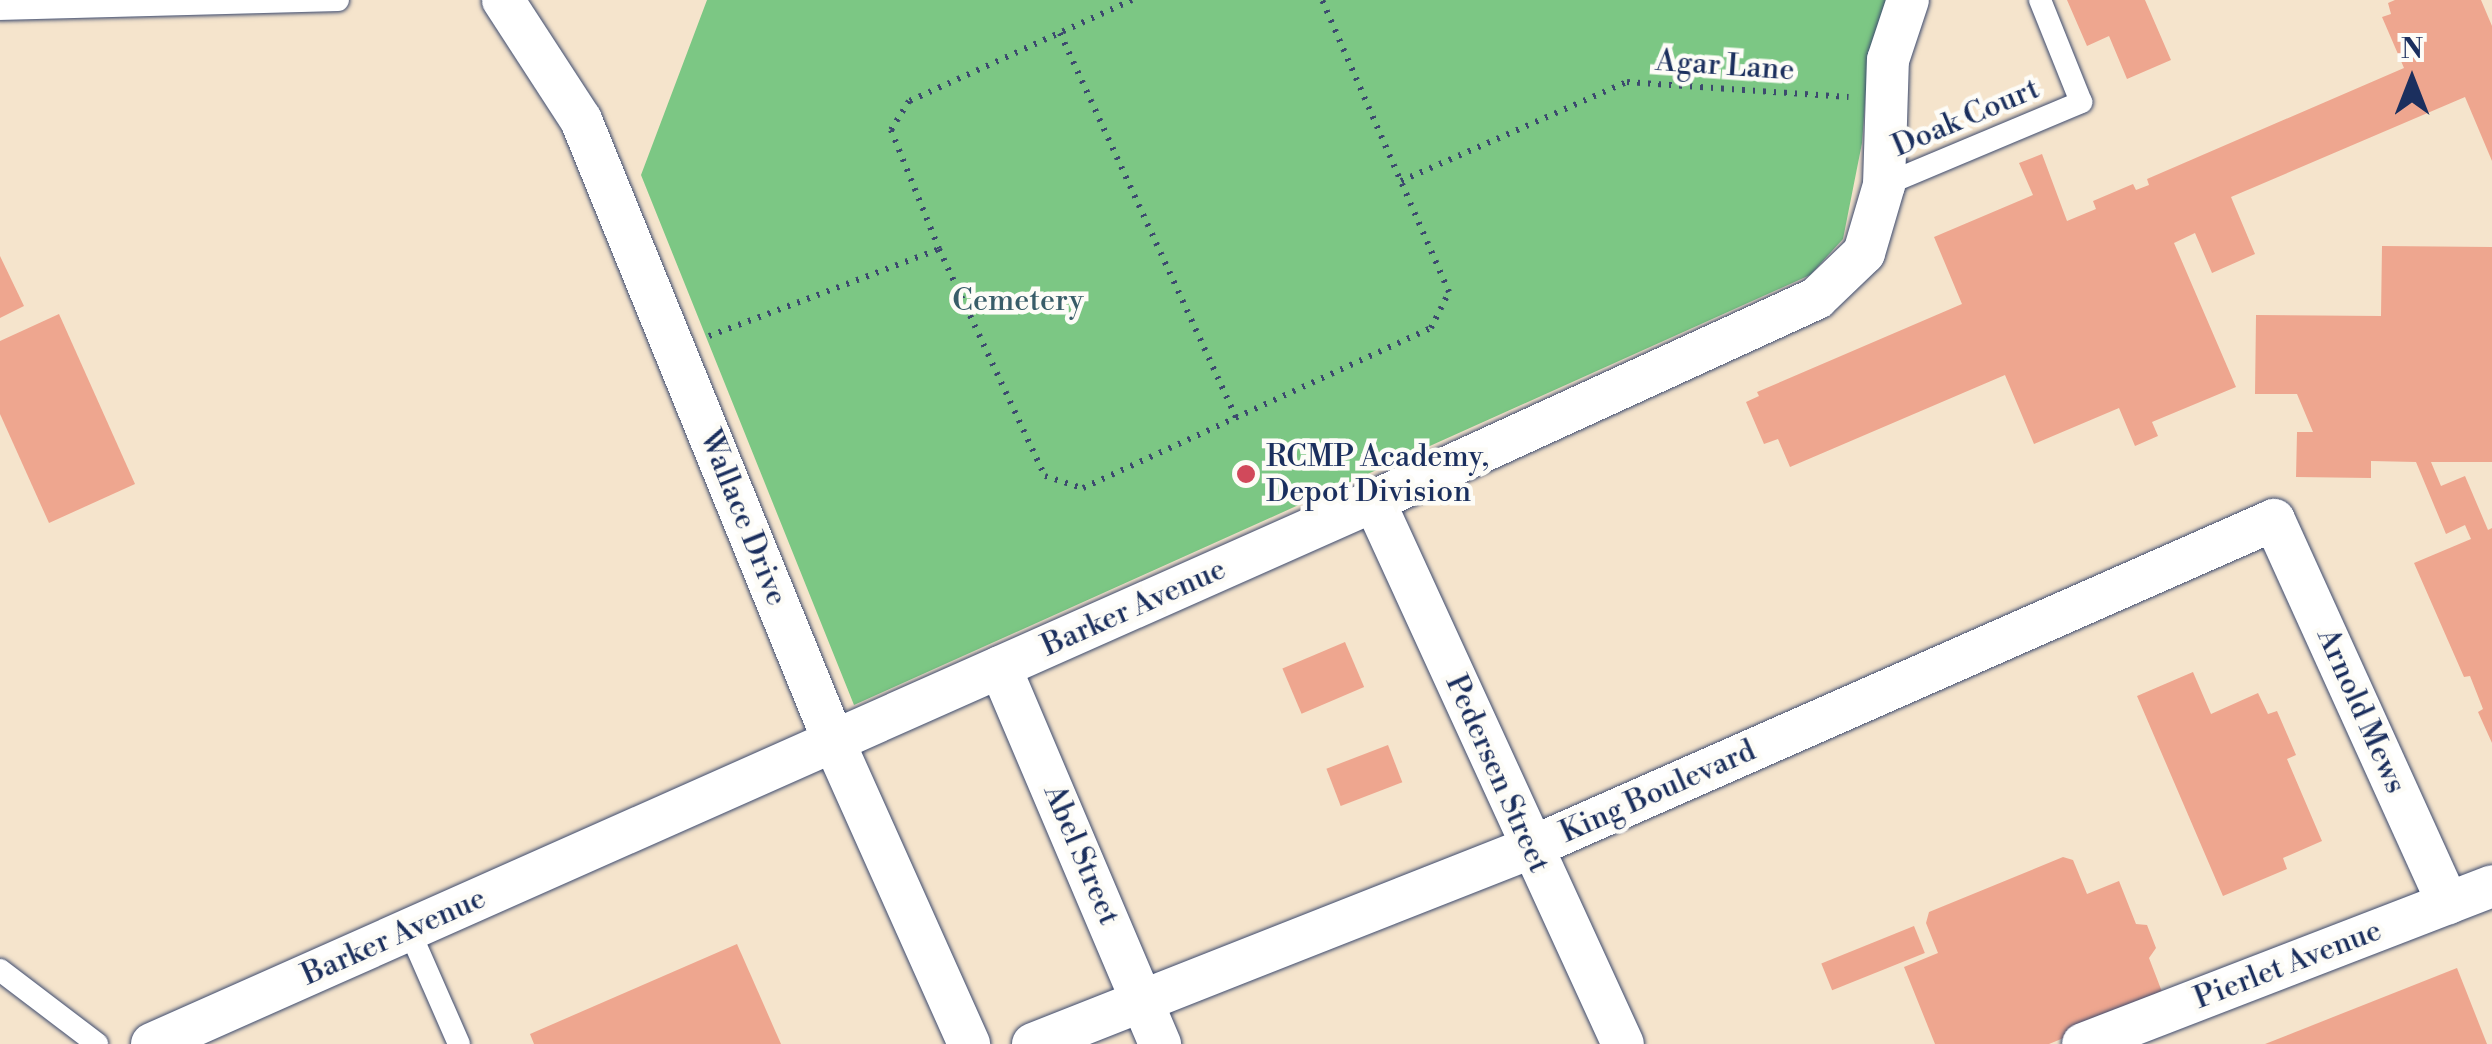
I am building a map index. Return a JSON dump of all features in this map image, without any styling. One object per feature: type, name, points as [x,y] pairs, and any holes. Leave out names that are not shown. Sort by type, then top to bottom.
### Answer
[{"type":"street","name":"Wallace Drive","points":[[503,0],[581,120],[834,742],[969,1044]]},
{"type":"street","name":"Barker Avenue","points":[[152,1044],[1374,501],[1817,298],[1864,253],[1884,186],[1888,60],[1908,0]]},
{"type":"street","name":"Pedersen Street","points":[[1374,501],[1623,1044]]},
{"type":"street","name":"King Boulevard","points":[[1033,1044],[1530,848],[2274,520]]},
{"type":"street","name":"Arnold Mews","points":[[2274,520],[2448,902]]},
{"type":"street","name":"Abel Street","points":[[1000,667],[1160,1044]]},
{"type":"street","name":"Pierlet Avenue","points":[[2083,1044],[2492,886]]},
{"type":"lane","points":[[0,9],[338,0]]},
{"type":"lane","name":"Doak Court","points":[[1884,186],[2080,102],[2040,0]]},
{"type":"lane","points":[[409,930],[458,1044]]},
{"type":"lane","points":[[0,970],[97,1044]]},
{"type":"path","points":[[1132,0],[909,101],[891,130],[938,249],[1046,476],[1084,488],[1431,328],[1449,292],[1322,0]]},
{"type":"path","points":[[1060,33],[1236,418]]},
{"type":"path","name":"Agar Lane","points":[[1401,181],[1627,82],[1886,100]]},
{"type":"path","points":[[675,349],[938,249]]},
{"type":"green space","name":"Cemetery","points":[[707,0],[1887,0],[1867,76],[1862,143],[1843,239],[1810,275],[854,705],[641,175]]},
{"type":"building","points":[[2067,0],[2145,0],[2171,60],[2127,79],[2109,36],[2087,46]]},
{"type":"building","points":[[2481,0],[2492,26],[2492,161],[2465,97],[2231,197],[2255,254],[2212,273],[2195,233],[2174,243],[2236,387],[2152,422],[2158,436],[2135,446],[2119,408],[2034,444],[2005,375],[1790,467],[1778,439],[1764,444],[1746,402],[1759,396],[1757,392],[1962,304],[1934,237],[2033,195],[2019,163],[2042,154],[2067,221],[2096,209],[2093,201],[2133,184],[2136,190],[2149,185],[2147,179],[2404,68],[2382,17],[2391,14],[2388,3]]},
{"type":"building","points":[[2382,246],[2492,247],[2492,462],[2431,462],[2441,486],[2465,476],[2488,530],[2492,528],[2492,743],[2478,712],[2483,709],[2470,676],[2464,677],[2414,563],[2471,539],[2465,525],[2446,534],[2416,462],[2371,461],[2371,478],[2296,477],[2297,432],[2313,432],[2297,394],[2255,394],[2256,315],[2381,316]]},
{"type":"building","points":[[0,256],[24,306],[0,318]]},
{"type":"building","points":[[59,314],[135,484],[49,523],[0,414],[0,341]]},
{"type":"building","points":[[1345,642],[1364,687],[1302,714],[1282,669]]},
{"type":"building","points":[[2193,672],[2211,714],[2258,693],[2268,714],[2277,711],[2296,755],[2287,759],[2322,841],[2283,858],[2287,869],[2223,896],[2137,696]]},
{"type":"building","points":[[1388,745],[1402,782],[1341,806],[1326,769]]},
{"type":"building","points":[[2063,857],[2073,860],[2087,894],[2119,881],[2136,924],[2147,925],[2156,948],[2149,958],[2164,997],[2049,1044],[1935,1044],[1904,967],[1938,953],[1926,923],[1929,912]]},
{"type":"building","points":[[1914,926],[1925,953],[1832,990],[1821,963]]},
{"type":"building","points":[[737,944],[781,1044],[534,1044],[530,1034]]},
{"type":"building","points":[[2457,968],[2487,1044],[2265,1044]]},
{"type":"place","name":"RCMP Academy, Depot Division","points":[[1246,474]]}]
